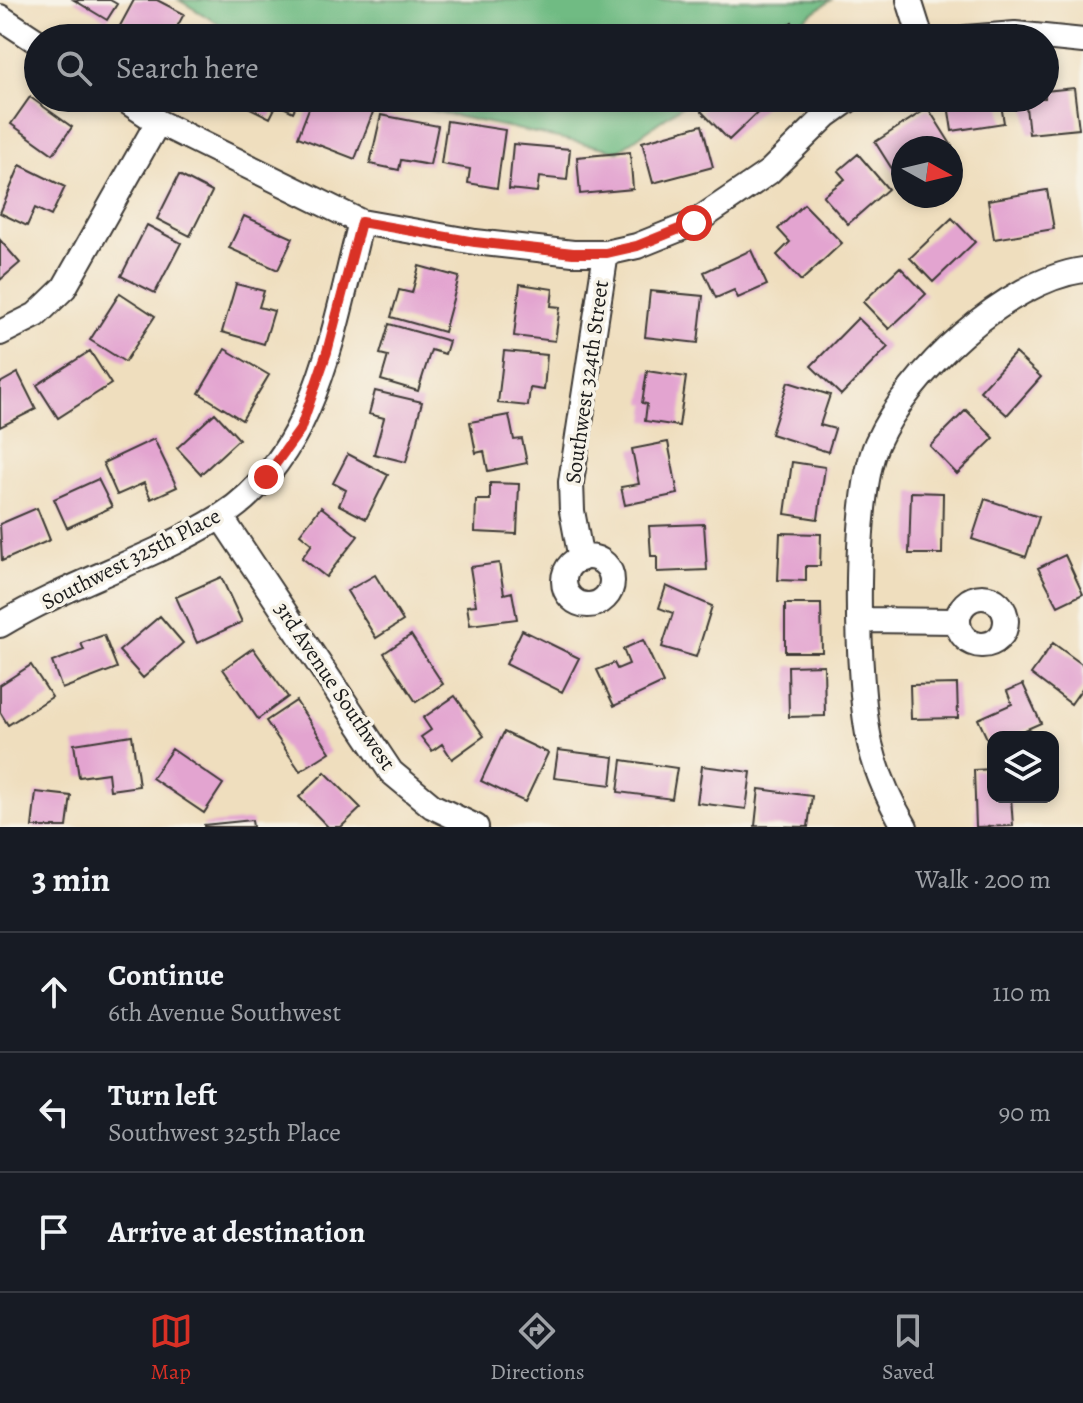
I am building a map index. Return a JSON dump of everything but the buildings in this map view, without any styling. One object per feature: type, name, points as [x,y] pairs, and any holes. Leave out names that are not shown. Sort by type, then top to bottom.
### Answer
[{"type":"street","points":[[909,0],[917,24]]},
{"type":"street","points":[[0,17],[24,33]]},
{"type":"street","points":[[1059,39],[1083,41]]},
{"type":"street","points":[[143,112],[361,222],[475,242],[573,253],[606,253],[659,239],[694,223],[769,172],[831,112]]},
{"type":"street","points":[[0,333],[36,315],[64,288],[158,122]]},
{"type":"street","name":"Southwest 325th Place","points":[[0,625],[221,517],[266,477],[300,430],[327,352],[361,222]]},
{"type":"street","name":"Southwest 324th Street","points":[[581,559],[572,511],[571,482],[606,253]]},
{"type":"street","points":[[905,827],[879,779],[869,741],[864,703],[861,533],[865,481],[876,444],[899,404],[922,374],[995,309],[1029,286],[1063,273],[1083,270]]},
{"type":"street","name":"3rd Avenue Southwest","points":[[221,517],[391,772],[432,806],[476,827]]},
{"type":"street","points":[[862,620],[958,621]]},
{"type":"green space","points":[[179,0],[831,0],[797,24],[219,24]]},
{"type":"green space","points":[[437,112],[673,112],[618,151]]},
{"type":"route","points":[[266,477],[300,430],[327,352],[361,222],[475,242],[573,253],[606,253],[637,246],[694,223]]}]
